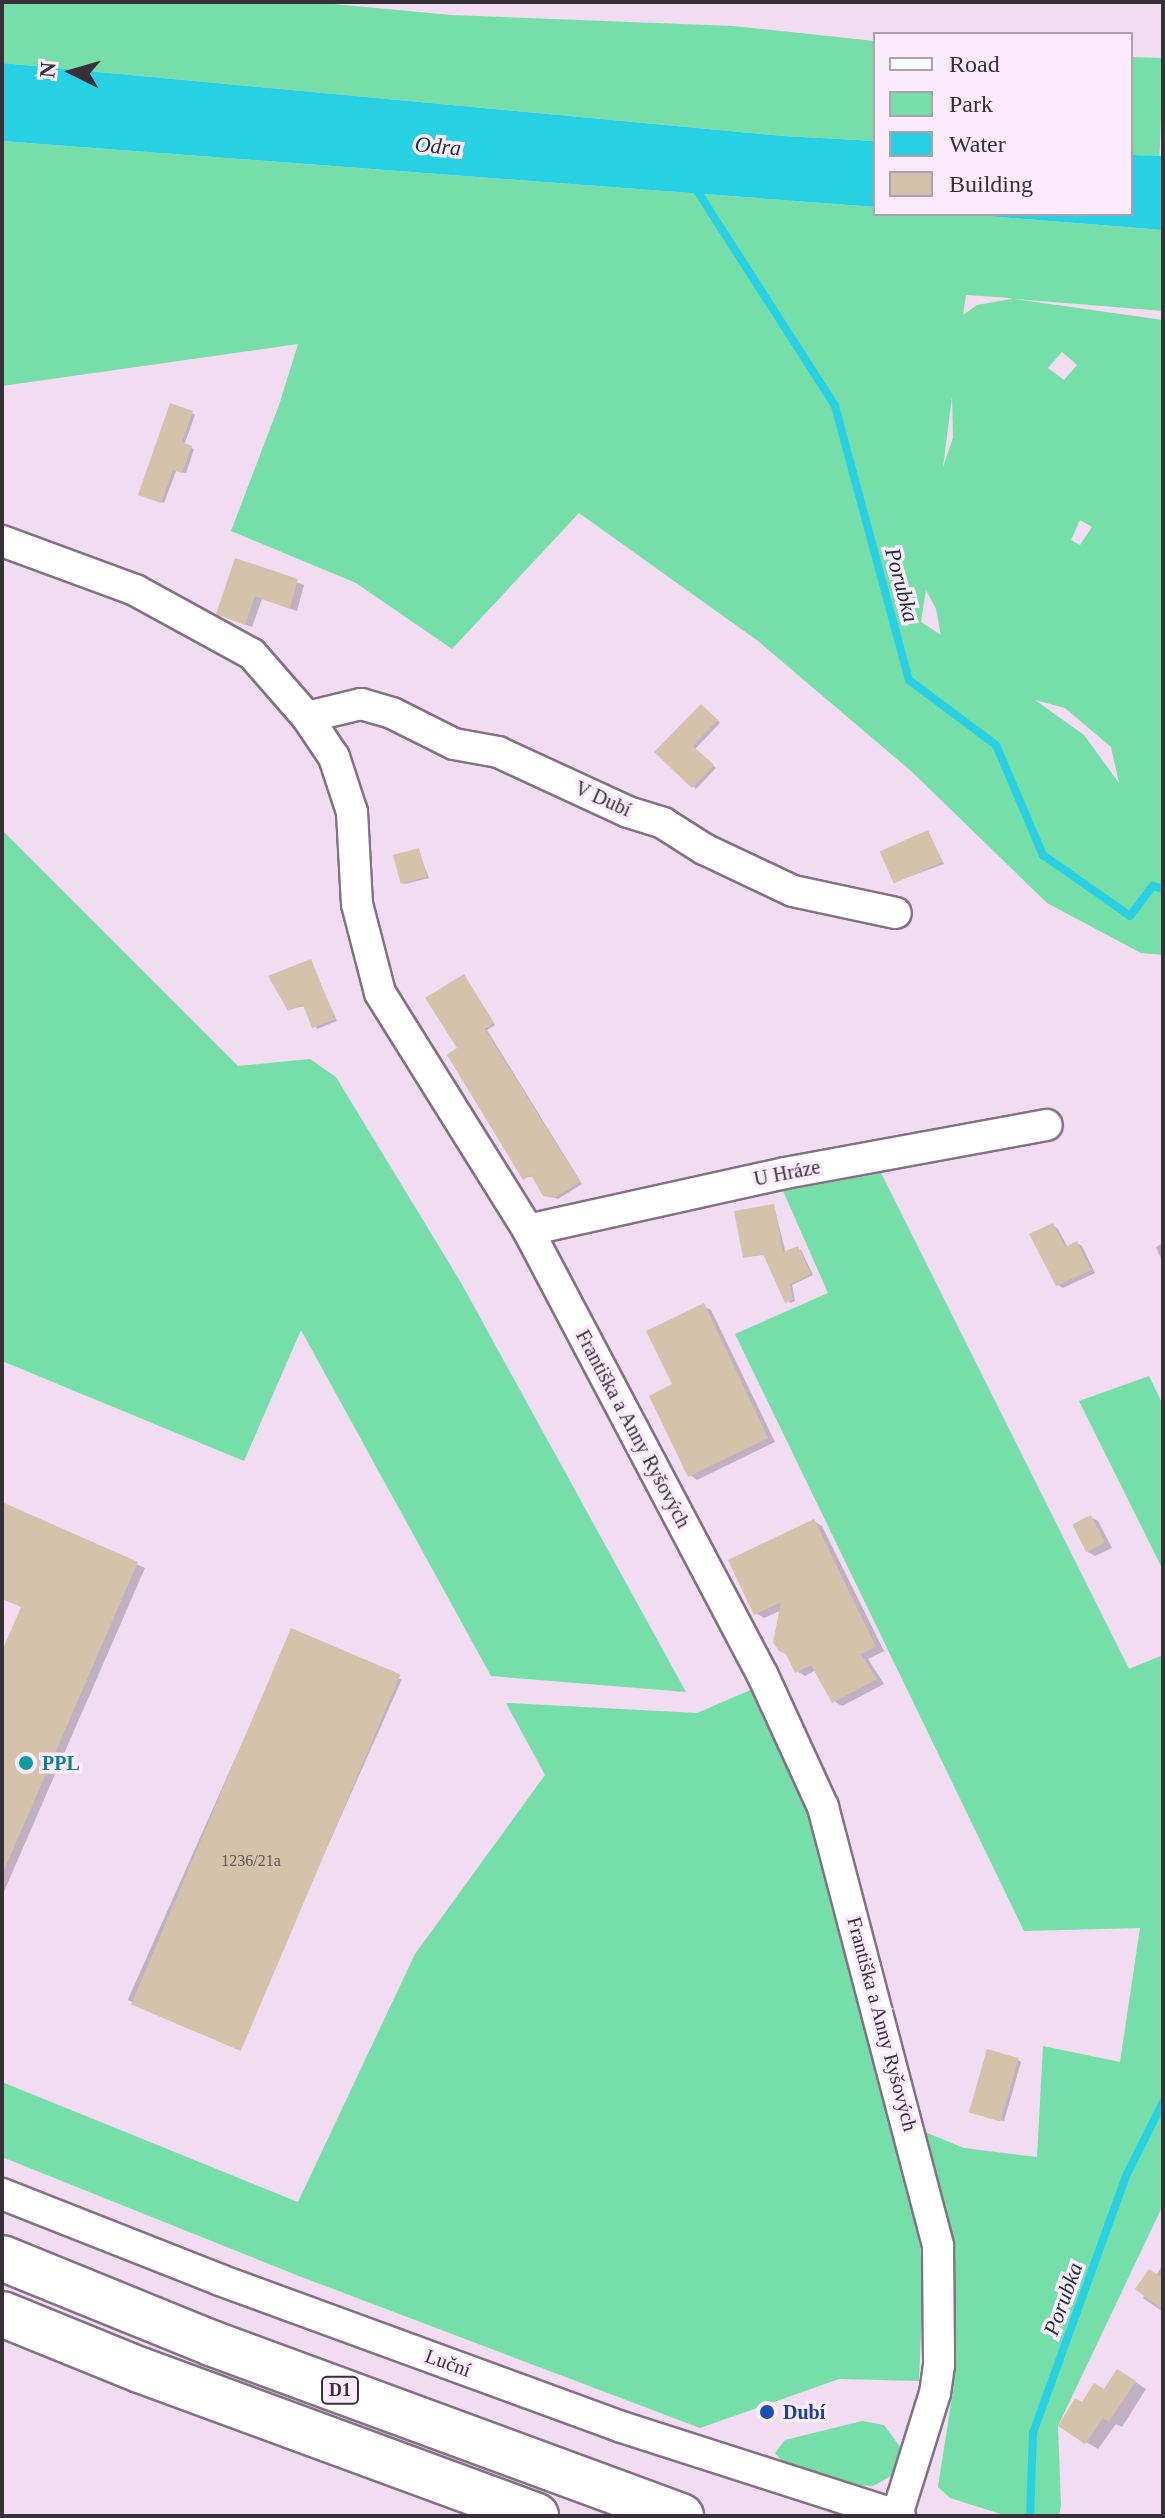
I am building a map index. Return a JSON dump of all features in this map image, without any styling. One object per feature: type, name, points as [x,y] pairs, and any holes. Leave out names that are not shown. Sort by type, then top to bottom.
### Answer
[{"type":"highway","name":"D1","points":[[2,2258],[211,2343],[681,2516]]},
{"type":"highway","points":[[2,2314],[140,2370],[536,2516]]},
{"type":"street","name":"Františka a Anny Ryšových","points":[[2,541],[135,590],[252,654],[307,717],[334,757],[352,812],[357,904],[380,993],[528,1230],[763,1676],[823,1807],[938,2245],[941,2307],[937,2379],[899,2516]]},
{"type":"street","name":"V Dubí","points":[[307,717],[361,704],[392,713],[454,744],[498,752],[628,812],[663,823],[704,849],[793,891],[896,913]]},
{"type":"street","name":"U Hráze","points":[[528,1230],[785,1173],[1047,1125]]},
{"type":"street","name":"Luční","points":[[2,2194],[220,2280],[622,2427],[899,2516]]},
{"type":"green space","points":[[2,2],[312,2],[451,15],[733,26],[873,41],[873,141],[784,136],[2,63]]},
{"type":"green space","points":[[1133,57],[1163,58],[1160,156],[1133,155]]},
{"type":"green space","points":[[2,141],[873,207],[873,216],[986,216],[1163,230],[1163,311],[1015,299],[1163,320],[1163,955],[1141,953],[1047,903],[911,771],[758,641],[579,513],[452,649],[356,583],[231,531],[279,405],[298,344],[2,386]],"holes":[[[966,295],[1011,298],[1012,299],[977,305],[963,315]],[[1062,352],[1077,365],[1064,380],[1048,368]],[[952,397],[953,438],[943,467]],[[1080,520],[1092,527],[1080,545],[1071,540]],[[926,590],[936,609],[941,635],[921,622]],[[1035,700],[1065,708],[1111,747],[1119,783],[1084,735]]]},
{"type":"green space","points":[[2,830],[238,1066],[310,1059],[336,1077],[460,1281],[686,1692],[491,1676],[301,1330],[244,1461],[2,1361]]},
{"type":"green space","points":[[881,1173],[1129,1669],[1163,1655],[1163,2205],[1058,2426],[1059,2516],[1007,2516],[950,2498],[938,2487],[954,2384],[955,2260],[925,2132],[964,2148],[1037,2157],[1043,2046],[1120,2062],[1140,1928],[1024,1931],[735,1334],[828,1293],[783,1191]]},
{"type":"green space","points":[[1149,1376],[1163,1405],[1163,1570],[1079,1401]]},
{"type":"green space","points":[[755,1688],[821,1827],[905,2158],[920,2242],[923,2283],[919,2381],[839,2379],[700,2428],[299,2276],[2,2157],[2,2082],[298,2202],[415,1954],[545,1775],[506,1703],[697,1713]]},
{"type":"green space","points":[[862,2421],[884,2425],[901,2448],[898,2466],[891,2476],[873,2486],[854,2485],[783,2462],[775,2453],[785,2440]]},
{"type":"water","name":"Odra","points":[[2,63],[784,136],[873,141],[873,207],[2,141]]},
{"type":"water","points":[[1133,155],[1163,156],[1163,230],[986,216],[1133,216]]},
{"type":"building","points":[[170,403],[193,411],[182,442],[192,446],[182,473],[173,470],[161,503],[138,495]]},
{"type":"building","points":[[235,558],[298,579],[290,609],[255,596],[245,625],[216,614]]},
{"type":"building","points":[[701,704],[718,720],[693,746],[714,765],[692,788],[654,752]]},
{"type":"building","points":[[928,830],[942,862],[894,884],[880,852]]},
{"type":"building","points":[[419,848],[427,877],[401,884],[393,855]]},
{"type":"building","points":[[311,959],[335,1019],[312,1028],[303,1005],[288,1011],[268,976]]},
{"type":"building","points":[[464,974],[494,1023],[485,1029],[580,1182],[554,1198],[543,1196],[531,1175],[523,1180],[447,1055],[457,1048],[425,998]]},
{"type":"building","points":[[774,1204],[783,1252],[798,1246],[811,1274],[790,1284],[793,1300],[785,1303],[763,1254],[743,1258],[734,1211]]},
{"type":"building","points":[[1053,1223],[1065,1247],[1077,1241],[1091,1270],[1056,1286],[1029,1234]]},
{"type":"building","points":[[704,1303],[768,1438],[688,1477],[649,1396],[672,1384],[646,1331]]},
{"type":"building","name":"PPL","points":[[2,1502],[138,1562],[2,1875],[2,1651],[21,1607],[2,1599]]},
{"type":"building","points":[[1091,1515],[1105,1543],[1086,1552],[1072,1525]]},
{"type":"building","points":[[814,1519],[876,1647],[861,1654],[877,1679],[832,1703],[811,1665],[795,1673],[786,1654],[779,1651],[773,1642],[781,1602],[754,1615],[728,1560]]},
{"type":"building","points":[[291,1628],[401,1674],[241,2051],[131,2004]]},
{"type":"building","points":[[987,2049],[1019,2058],[1001,2122],[969,2112]]},
{"type":"building","points":[[1149,2269],[1163,2278],[1163,2310],[1135,2289]]},
{"type":"building","points":[[1117,2369],[1136,2381],[1109,2422],[1103,2418],[1085,2444],[1058,2426],[1075,2398],[1082,2402],[1094,2383],[1104,2389]]},
{"type":"waterway","name":"Porubka","points":[[694,186],[835,406],[909,680],[996,745],[1043,855],[1130,916],[1153,886],[1163,889]]},
{"type":"waterway","name":"Porubka","points":[[1030,2516],[1033,2433],[1126,2176],[1163,2102]]},
{"type":"place","name":"PPL","points":[[26,1763]]},
{"type":"place","name":"Dubí","points":[[767,2412]]}]
